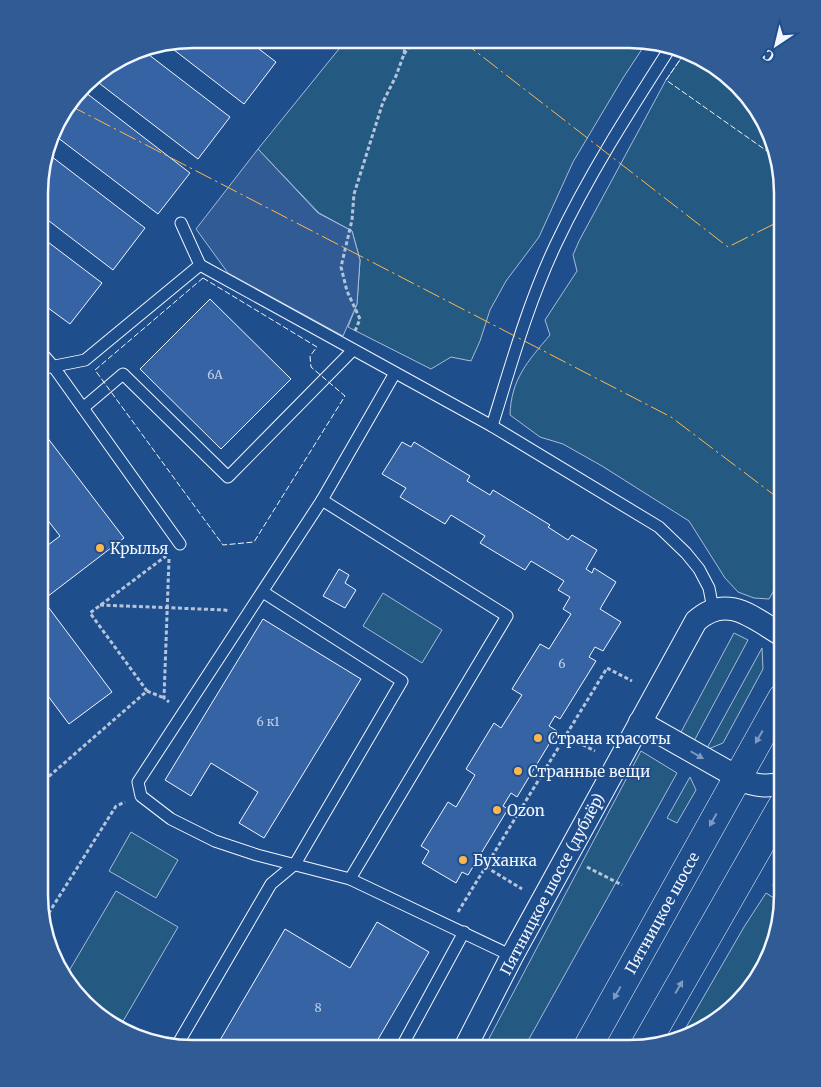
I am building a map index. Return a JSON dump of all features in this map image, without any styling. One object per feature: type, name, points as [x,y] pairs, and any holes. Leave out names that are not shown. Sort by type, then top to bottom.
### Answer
[{"type":"main road","name":"Пятницкое шоссе","points":[[591,1040],[773,713]]},
{"type":"main road","points":[[650,1038],[773,822]]},
{"type":"street","points":[[713,609],[727,608],[741,611],[773,630]]},
{"type":"street","name":"Пятницкое шоссе (дублёр)","points":[[469,1040],[512,956],[691,629],[704,614],[713,609]]},
{"type":"street","points":[[640,722],[736,777],[758,786],[773,785]]},
{"type":"lane","points":[[492,426],[522,330],[556,244],[612,138],[667,52]]},
{"type":"lane","points":[[181,223],[200,265],[492,426],[659,527],[686,553],[699,569],[710,588],[713,609]]},
{"type":"lane","points":[[48,367],[85,360],[200,265]]},
{"type":"lane","points":[[83,408],[123,374],[228,477],[351,349]]},
{"type":"lane","points":[[48,360],[180,544]]},
{"type":"lane","points":[[395,374],[322,500],[138,782],[141,796],[171,818],[215,841],[257,855],[350,879],[512,956]]},
{"type":"lane","points":[[322,500],[507,616],[350,879]]},
{"type":"lane","points":[[181,1039],[271,884],[295,864],[402,681],[263,592]]},
{"type":"lane","points":[[405,1040],[464,932]]},
{"type":"path","points":[[351,349],[360,319],[347,292],[341,267],[352,220],[354,194],[382,102],[396,76],[405,48]]},
{"type":"path","points":[[404,54],[408,48]]},
{"type":"path","points":[[164,698],[169,553],[90,614],[146,691],[164,698],[184,712]]},
{"type":"path","points":[[100,605],[225,610],[243,621]]},
{"type":"path","points":[[450,925],[607,668],[632,681]]},
{"type":"path","points":[[48,777],[146,691]]},
{"type":"path","points":[[565,736],[594,751]]},
{"type":"path","points":[[49,911],[116,806],[141,796]]},
{"type":"path","points":[[583,864],[622,886]]},
{"type":"path","points":[[486,866],[522,888]]},
{"type":"shaded area","points":[[340,48],[642,49],[573,162],[539,237],[506,281],[490,310],[471,361],[451,357],[431,369],[348,327],[357,304],[360,260],[352,231],[319,213],[258,149]]},
{"type":"shaded area","points":[[681,58],[709,72],[737,97],[749,112],[759,128],[769,155],[774,193],[773,591],[769,599],[754,598],[738,592],[725,578],[689,521],[602,466],[563,444],[540,437],[510,415],[514,391],[522,371],[550,335],[545,320],[577,271],[573,255],[579,241],[666,80]]},
{"type":"shaded area","points":[[258,149],[318,213],[352,231],[360,260],[357,304],[343,336],[228,273],[196,229]]},
{"type":"shaded area","points":[[383,593],[442,630],[422,663],[363,626]]},
{"type":"shaded area","points":[[734,633],[748,640],[694,741],[680,734]]},
{"type":"shaded area","points":[[762,648],[763,669],[723,743],[706,750]]},
{"type":"shaded area","points":[[641,751],[677,773],[528,1040],[488,1040]]},
{"type":"shaded area","points":[[690,777],[696,790],[677,823],[667,818]]},
{"type":"shaded area","points":[[131,832],[178,860],[156,898],[109,871]]},
{"type":"shaded area","points":[[116,891],[178,927],[123,1021],[90,997],[69,970]]},
{"type":"shaded area","points":[[766,893],[773,897],[771,923],[766,941],[759,959],[749,975],[724,1003],[709,1015],[686,1028],[744,927]]},
{"type":"building","points":[[258,48],[276,62],[244,104],[173,49]]},
{"type":"building","points":[[148,54],[230,117],[198,159],[99,83],[128,62]]},
{"type":"building","points":[[87,94],[190,173],[158,214],[58,138],[72,112]]},
{"type":"building","points":[[52,157],[145,228],[113,270],[48,220],[49,174]]},
{"type":"building","points":[[48,242],[102,283],[70,324],[48,308]]},
{"type":"building","points":[[210,299],[291,379],[221,449],[140,369]]},
{"type":"building","points":[[48,438],[124,538],[48,596],[48,545],[60,536],[48,521]]},
{"type":"building","points":[[402,442],[411,447],[414,442],[470,476],[467,481],[490,495],[493,490],[550,525],[548,527],[568,540],[572,535],[597,550],[586,569],[592,573],[594,568],[616,582],[600,609],[621,622],[603,651],[595,647],[589,657],[596,661],[560,719],[555,716],[549,726],[557,731],[517,797],[511,793],[503,806],[508,809],[468,875],[462,872],[456,883],[422,863],[429,851],[421,846],[448,802],[456,807],[475,775],[466,769],[494,723],[501,728],[522,695],[512,689],[540,644],[549,649],[571,614],[563,609],[570,597],[558,590],[564,581],[531,561],[525,570],[480,543],[485,536],[451,515],[445,524],[400,497],[406,488],[382,474]]},
{"type":"building","points":[[339,569],[349,575],[345,583],[356,590],[345,608],[323,596]]},
{"type":"building","points":[[48,607],[112,692],[69,724],[48,696]]},
{"type":"building","points":[[263,619],[361,679],[264,838],[239,823],[258,792],[211,763],[191,796],[165,780]]},
{"type":"building","points":[[377,922],[429,952],[378,1040],[220,1040],[285,929],[350,968]]},
{"type":"fence","points":[[681,58],[666,80],[768,152]]},
{"type":"fence","points":[[203,278],[317,347],[310,356],[311,367],[345,396],[254,542],[223,545],[95,370],[203,278]]},
{"type":"power","points":[[471,48],[728,247],[774,224]]},
{"type":"power","points":[[75,108],[671,417],[774,495]]},
{"type":"place","name":"Крылья","points":[[100,548]]},
{"type":"place","name":"Страна красоты","points":[[538,738]]},
{"type":"place","name":"Странные вещи","points":[[518,771]]},
{"type":"place","name":"Ozon","points":[[497,810]]},
{"type":"place","name":"Буханка","points":[[463,860]]}]
